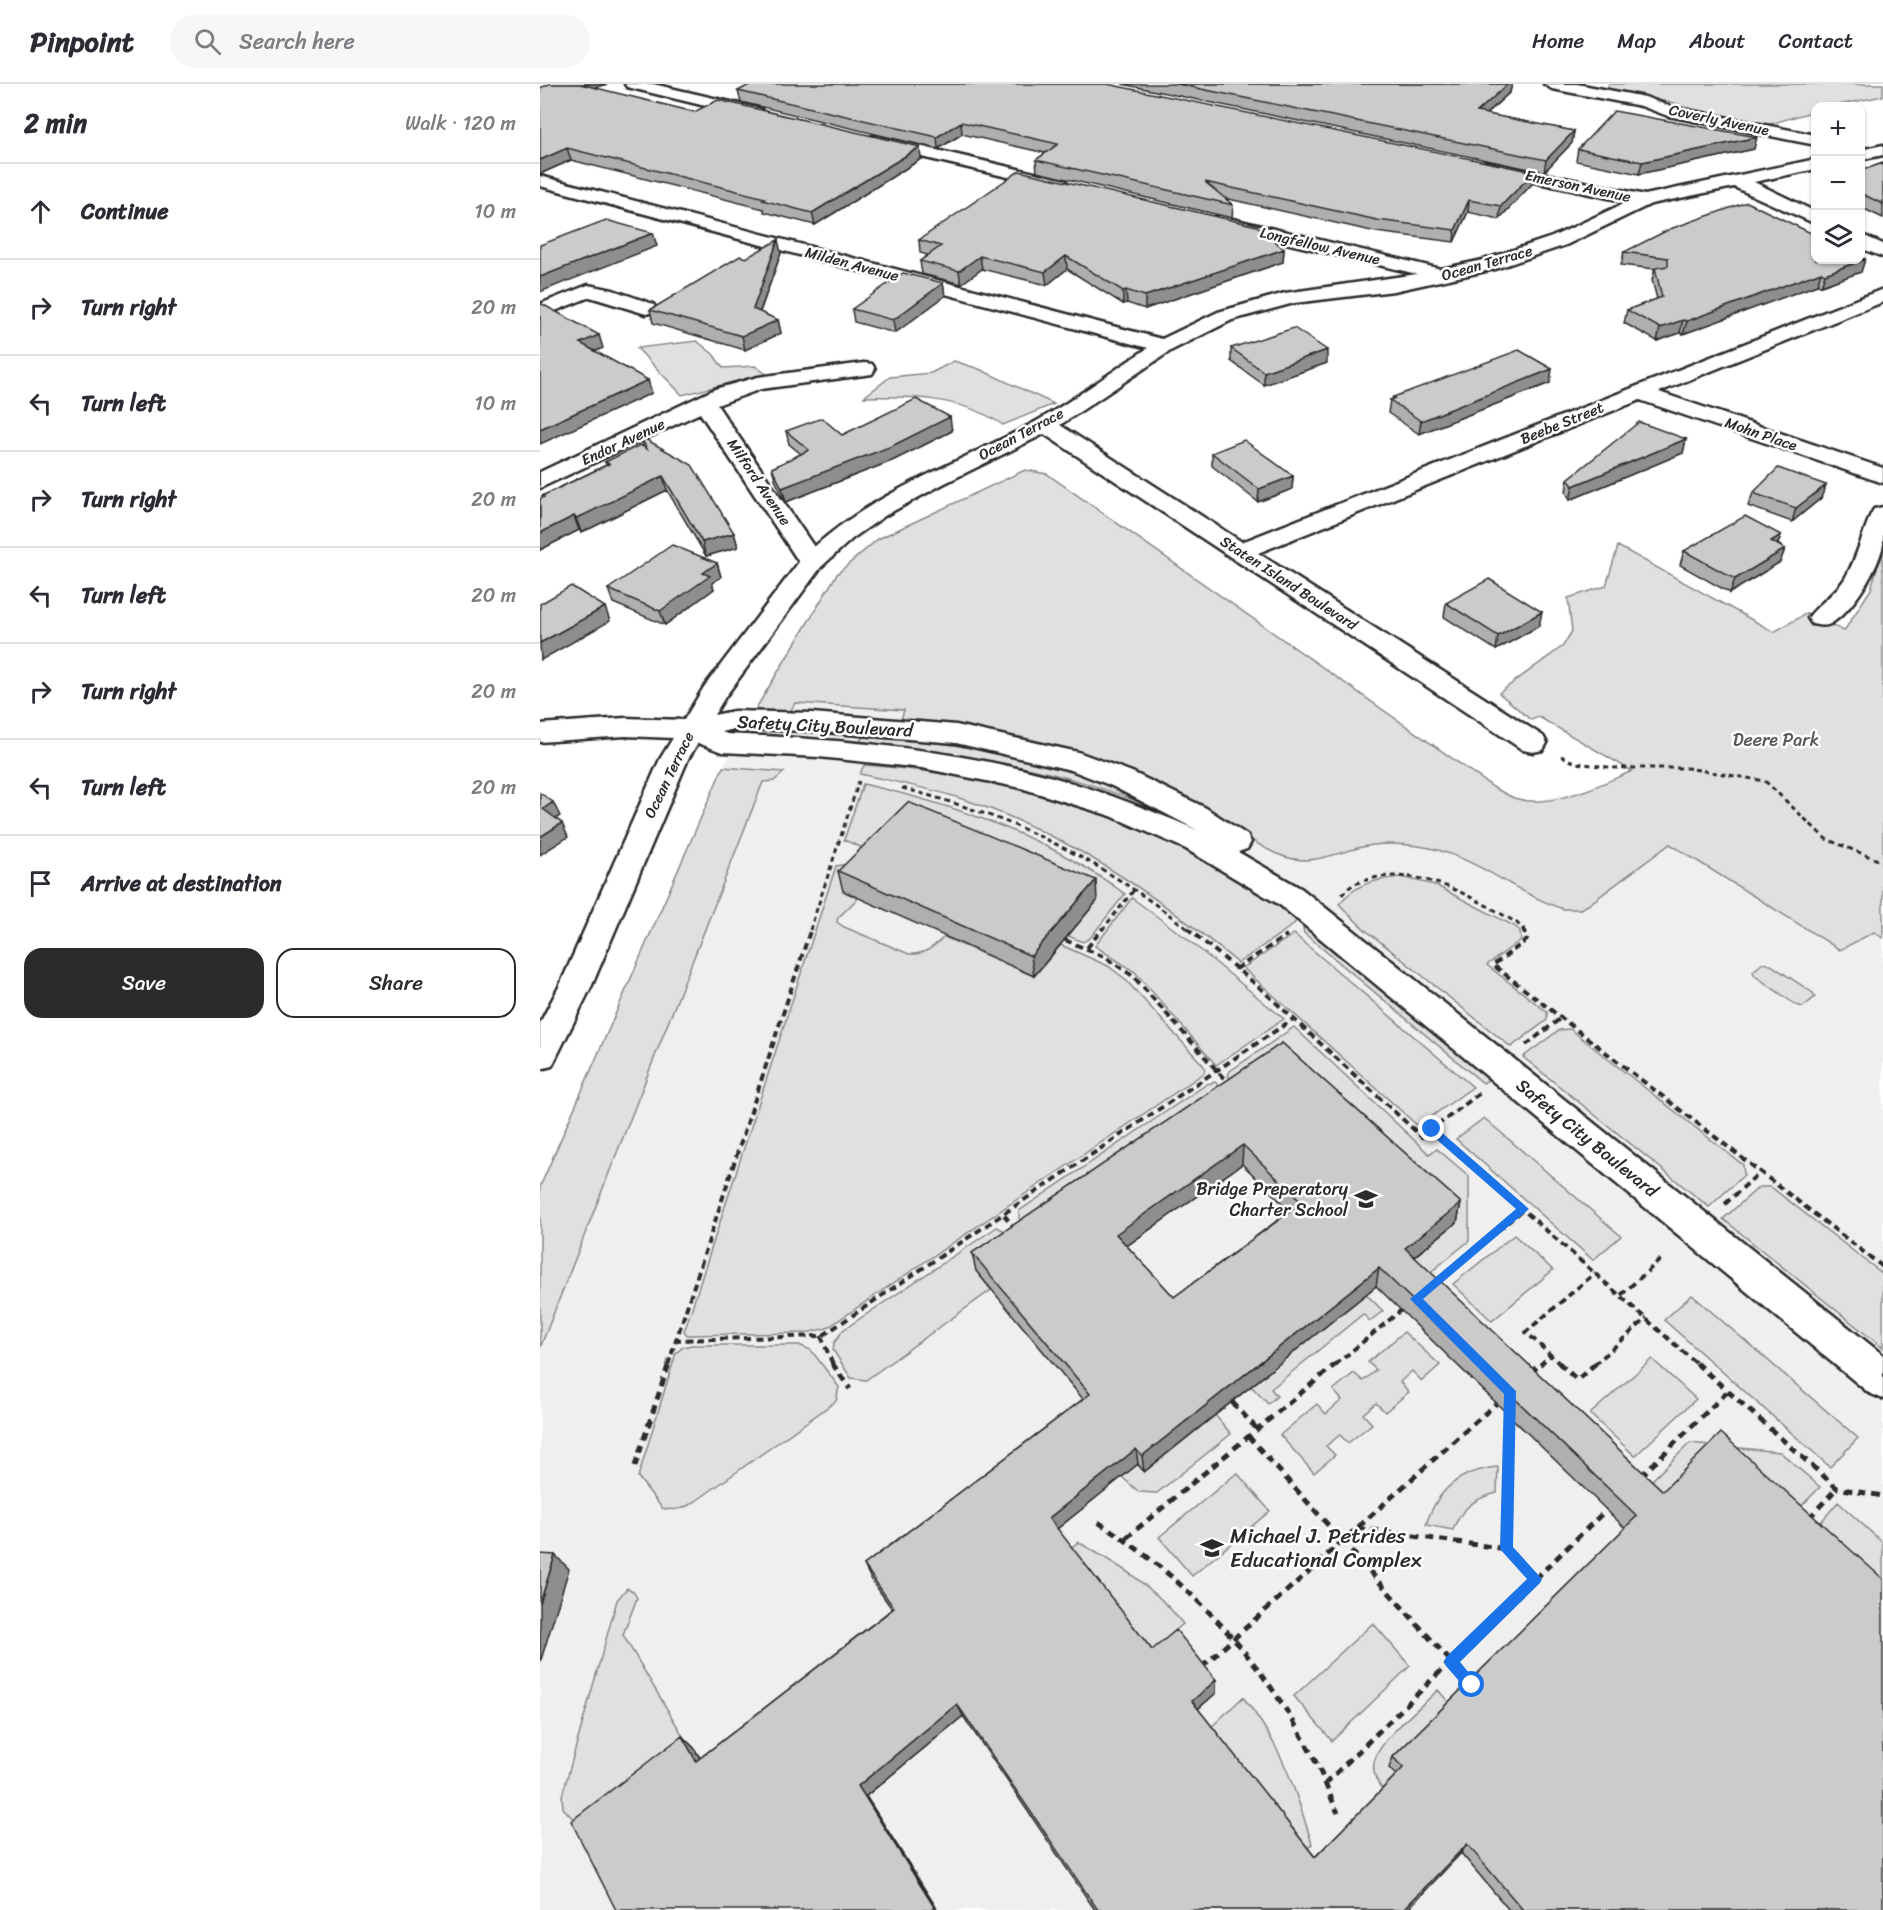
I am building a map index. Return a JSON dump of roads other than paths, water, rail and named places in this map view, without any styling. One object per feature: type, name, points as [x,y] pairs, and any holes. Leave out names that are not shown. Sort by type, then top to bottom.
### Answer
[{"type":"street","points":[[633,84],[773,117]]},
{"type":"street","name":"Coverly Avenue","points":[[1552,84],[1645,102],[1668,111],[1811,139]]},
{"type":"street","points":[[854,136],[1076,188]]},
{"type":"street","name":"Emerson Avenue","points":[[1467,163],[1646,201]]},
{"type":"street","name":"Ocean Terrace","points":[[540,1056],[576,985],[674,759],[714,693],[812,562],[844,533],[878,510],[1045,425],[1165,346],[1225,316],[1253,306],[1292,297],[1394,285],[1446,276],[1527,253],[1646,201],[1811,165]]},
{"type":"street","name":"Milden Avenue","points":[[540,181],[1165,346]]},
{"type":"street","points":[[1737,181],[1811,217]]},
{"type":"street","name":"Longfellow Avenue","points":[[1204,219],[1446,276]]},
{"type":"street","points":[[1865,242],[1883,250]]},
{"type":"street","points":[[540,311],[588,291],[606,294],[646,308]]},
{"type":"street","name":"Beebe Street","points":[[1241,551],[1883,295]]},
{"type":"street","points":[[705,404],[723,394],[758,383],[864,369]]},
{"type":"street","name":"Mohn Place","points":[[1638,392],[1883,476]]},
{"type":"street","name":"Endor Avenue","points":[[540,481],[705,404]]},
{"type":"street","name":"Milford Avenue","points":[[705,404],[812,562]]},
{"type":"street","name":"Staten Island Boulevard","points":[[1045,425],[1533,743]]},
{"type":"street","points":[[1821,618],[1838,603],[1856,581],[1883,513]]},
{"type":"street","points":[[540,733],[625,727],[692,729]]},
{"type":"street","name":"Safety City Boulevard","points":[[692,729],[722,743],[819,748],[922,759],[1024,779],[1121,809],[1197,842],[1293,913],[1883,1380]]},
{"type":"place","name":"Bridge Preperatory Charter School","points":[[1366,1199]]},
{"type":"place","name":"Michael J. Petrides Educational Complex","points":[[1212,1548]]},
{"type":"park label","name":"Deere Park","points":[[1776,740]]}]
